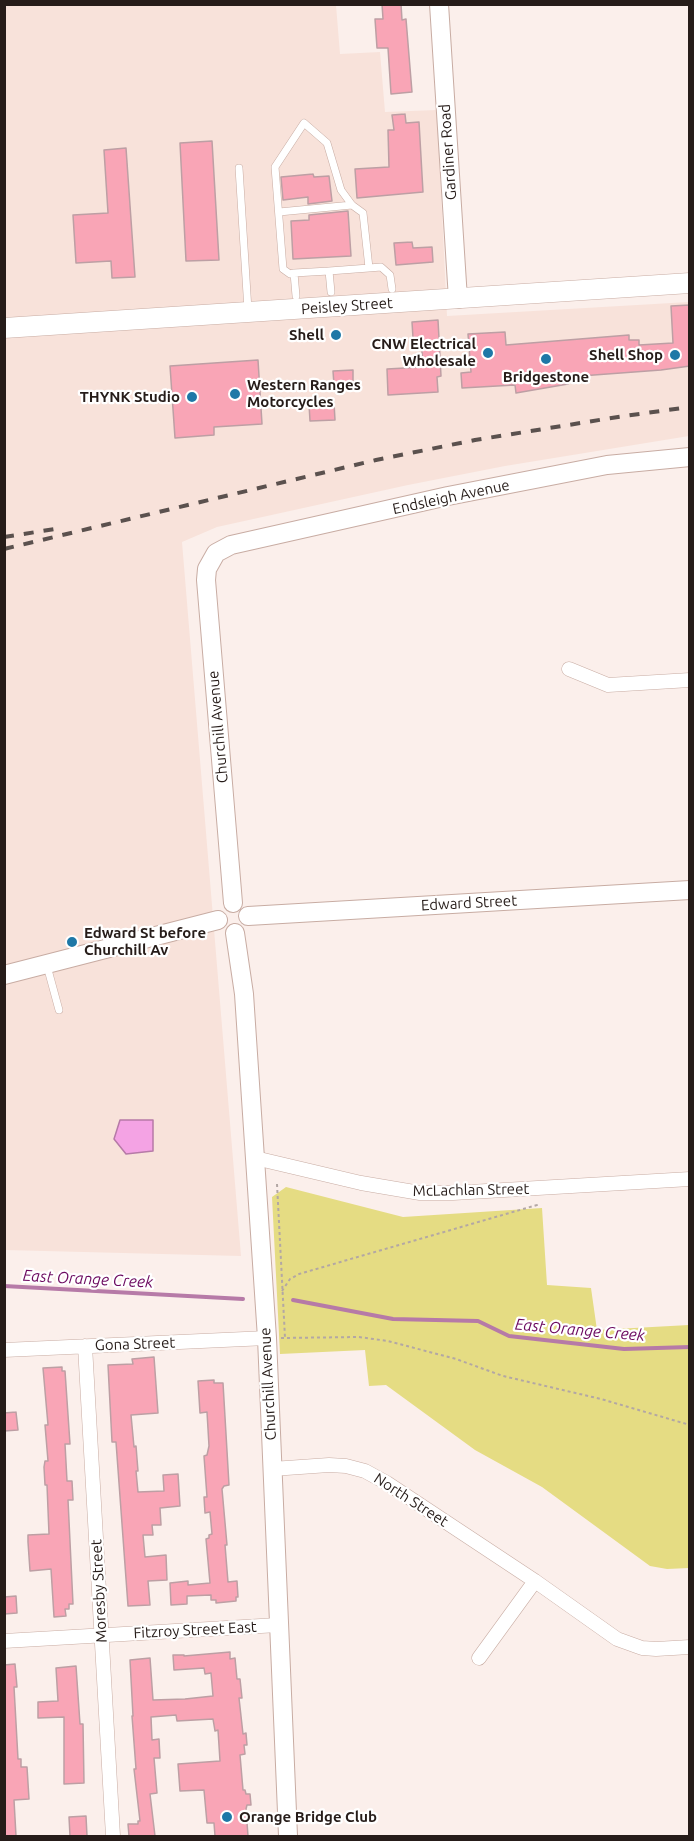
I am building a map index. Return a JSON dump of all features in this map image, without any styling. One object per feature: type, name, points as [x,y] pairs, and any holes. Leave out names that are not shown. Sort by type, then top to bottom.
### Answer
[{"type":"main road","name":"Peisley Street","points":[[4,328],[690,283]]},
{"type":"street","name":"Gardiner Road","points":[[439,4],[458,299]]},
{"type":"street","name":"Endsleigh Avenue","points":[[216,553],[231,545],[448,496],[607,465],[690,457]]},
{"type":"street","name":"Churchill Avenue","points":[[216,553],[207,569],[206,580],[233,903]]},
{"type":"street","points":[[569,669],[608,685],[690,680]]},
{"type":"street","name":"Edward Street","points":[[248,916],[690,890]]},
{"type":"street","points":[[233,903],[245,908],[248,916],[244,929],[236,933],[226,931],[218,920],[220,910],[233,903]]},
{"type":"street","points":[[4,975],[218,920]]},
{"type":"street","name":"Churchill Avenue","points":[[236,933],[244,994],[255,1158],[276,1338],[272,1469],[288,1836]]},
{"type":"street","name":"McLachlan Street","points":[[255,1158],[362,1184],[420,1193],[690,1179]]},
{"type":"street","name":"Gona Street","points":[[4,1350],[276,1338]]},
{"type":"street","name":"Moresby Street","points":[[85,1346],[114,1836]]},
{"type":"street","name":"North Street","points":[[272,1469],[329,1466],[365,1471],[387,1483],[535,1581],[617,1639],[630,1645],[656,1649],[690,1647]]},
{"type":"street","points":[[479,1658],[535,1581]]},
{"type":"street","name":"Fitzroy Street East","points":[[4,1641],[278,1625]]},
{"type":"lane","points":[[369,268],[363,213],[341,190],[327,142],[304,123],[275,167],[284,269],[290,274],[294,273],[329,271],[369,268],[381,267],[390,275],[392,289]]},
{"type":"lane","points":[[239,168],[248,313]]},
{"type":"lane","points":[[279,212],[352,204]]},
{"type":"lane","points":[[329,271],[331,292]]},
{"type":"lane","points":[[294,273],[296,296]]},
{"type":"lane","points":[[47,964],[59,1010]]},
{"type":"path","points":[[276,1184],[282,1291],[276,1338],[359,1337],[388,1341],[456,1359],[503,1376],[601,1399],[690,1425]]},
{"type":"path","points":[[282,1291],[290,1279],[299,1274],[537,1205],[535,1188]]},
{"type":"shaded area","points":[[5,5],[336,5],[340,54],[380,52],[385,112],[437,110],[447,316],[689,302],[689,436],[505,466],[408,485],[217,527],[182,542],[241,1256],[5,1250]]},
{"type":"shaded area","points":[[120,1120],[153,1120],[153,1151],[126,1154],[114,1139]]},
{"type":"shaded area","points":[[286,1187],[403,1217],[542,1208],[547,1285],[591,1288],[597,1330],[689,1325],[689,1568],[667,1569],[650,1566],[542,1487],[475,1450],[386,1385],[369,1386],[365,1350],[280,1354],[272,1197]]},
{"type":"building","points":[[382,4],[401,4],[402,20],[406,19],[412,92],[391,94],[388,48],[377,48],[375,19],[383,19]]},
{"type":"building","points":[[405,114],[406,123],[419,122],[423,192],[357,198],[355,169],[389,167],[388,130],[394,130],[392,115]]},
{"type":"building","points":[[212,141],[219,260],[186,261],[180,143]]},
{"type":"building","points":[[126,148],[135,277],[112,278],[111,261],[76,263],[73,215],[108,213],[104,150]]},
{"type":"building","points":[[313,174],[314,177],[329,176],[332,201],[308,204],[308,197],[283,200],[281,177]]},
{"type":"building","points":[[348,211],[351,256],[293,259],[291,221],[309,220],[309,215]]},
{"type":"building","points":[[412,242],[413,248],[432,247],[433,262],[396,265],[394,243]]},
{"type":"building","points":[[690,305],[690,366],[567,377],[568,384],[516,393],[515,385],[462,388],[461,373],[471,372],[468,334],[505,332],[506,345],[629,335],[629,340],[639,340],[639,345],[673,343],[671,306]]},
{"type":"building","points":[[438,320],[441,376],[437,377],[438,392],[388,395],[387,369],[423,367],[421,337],[413,338],[412,322]]},
{"type":"building","points":[[258,360],[262,424],[214,427],[214,435],[175,438],[170,366]]},
{"type":"building","points":[[353,370],[353,384],[334,385],[333,371]]},
{"type":"building","points":[[334,403],[335,420],[310,421],[309,404]]},
{"type":"building","points":[[154,1357],[158,1413],[131,1415],[134,1447],[136,1446],[138,1492],[164,1491],[163,1475],[178,1474],[180,1506],[160,1508],[161,1525],[152,1525],[153,1535],[143,1535],[145,1557],[166,1555],[167,1580],[148,1581],[150,1605],[128,1606],[116,1442],[112,1442],[108,1365],[133,1364],[132,1359]]},
{"type":"building","points":[[62,1367],[62,1371],[65,1371],[70,1444],[65,1444],[67,1481],[72,1481],[73,1500],[68,1500],[73,1604],[69,1604],[69,1609],[65,1609],[66,1616],[54,1617],[51,1569],[30,1571],[28,1535],[49,1534],[44,1467],[45,1461],[48,1461],[45,1425],[48,1425],[43,1368]]},
{"type":"building","points":[[214,1380],[214,1383],[223,1383],[229,1485],[222,1489],[227,1545],[225,1545],[228,1582],[237,1581],[238,1597],[236,1601],[216,1603],[216,1600],[211,1600],[211,1595],[187,1596],[187,1604],[171,1605],[170,1583],[188,1581],[188,1585],[210,1583],[206,1539],[212,1534],[210,1512],[205,1513],[204,1497],[207,1497],[204,1456],[207,1455],[209,1446],[207,1412],[200,1413],[198,1381]]},
{"type":"building","points":[[16,1412],[18,1430],[4,1431],[4,1413]]},
{"type":"building","points":[[16,1596],[17,1613],[4,1614],[4,1597]]},
{"type":"building","points":[[230,1652],[230,1659],[235,1658],[237,1679],[240,1679],[242,1698],[239,1698],[243,1734],[246,1733],[245,1754],[240,1755],[243,1790],[246,1794],[250,1794],[251,1805],[247,1805],[246,1809],[248,1836],[215,1836],[214,1823],[207,1823],[204,1790],[180,1791],[178,1764],[220,1761],[218,1730],[215,1731],[213,1719],[177,1721],[176,1715],[151,1717],[152,1740],[159,1739],[160,1758],[154,1758],[157,1793],[150,1794],[155,1836],[129,1836],[128,1824],[138,1824],[140,1821],[134,1769],[136,1769],[130,1660],[150,1658],[153,1700],[185,1699],[213,1696],[211,1673],[205,1674],[204,1668],[174,1670],[173,1655]]},
{"type":"building","points":[[15,1664],[18,1759],[21,1759],[21,1767],[27,1767],[29,1799],[14,1800],[16,1836],[4,1836],[4,1665]]},
{"type":"building","points":[[76,1666],[80,1724],[83,1724],[84,1783],[64,1784],[64,1717],[38,1718],[38,1702],[58,1701],[56,1668]]},
{"type":"building","points":[[86,1816],[87,1836],[70,1836],[69,1817]]},
{"type":"waterway","name":"East Orange Creek","points":[[4,1286],[243,1299]]},
{"type":"waterway","name":"East Orange Creek","points":[[293,1300],[393,1319],[478,1321],[509,1336],[624,1349],[690,1347]]},
{"type":"railway","points":[[4,549],[376,460],[475,440],[690,407]]},
{"type":"railway","points":[[4,537],[55,529]]},
{"type":"place","name":"Shell","points":[[336,335]]},
{"type":"place","name":"CNW Electrical Wholesale","points":[[488,353]]},
{"type":"place","name":"Shell Shop","points":[[675,355]]},
{"type":"place","name":"Bridgestone","points":[[546,359]]},
{"type":"place","name":"Western Ranges Motorcycles","points":[[235,394]]},
{"type":"place","name":"THYNK Studio","points":[[192,397]]},
{"type":"place","name":"Edward St before Churchill Av","points":[[72,942]]},
{"type":"place","name":"Orange Bridge Club","points":[[227,1817]]}]
